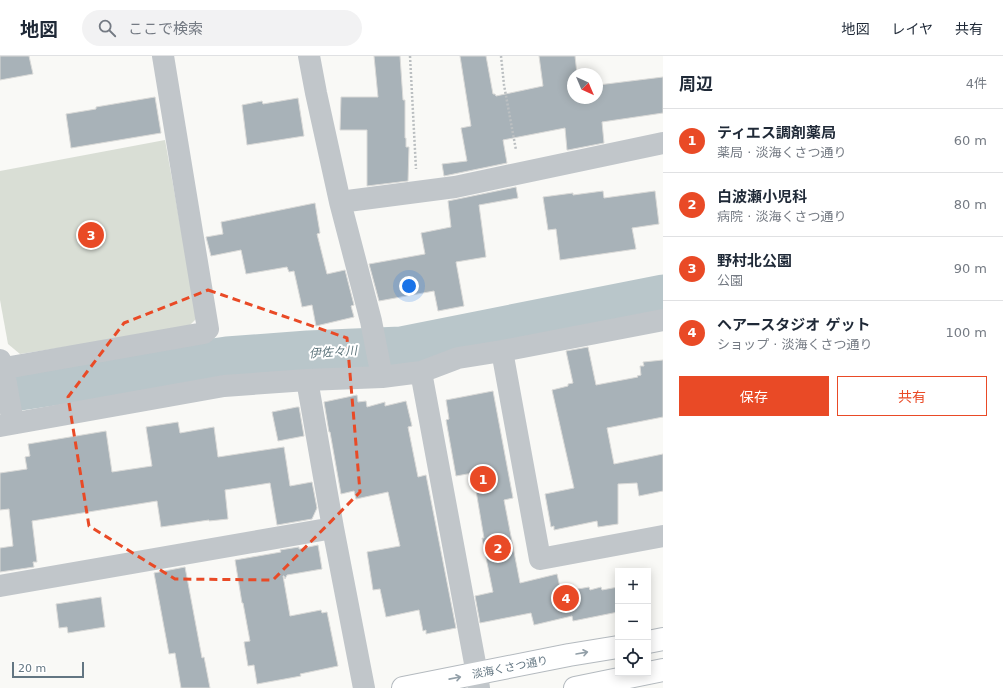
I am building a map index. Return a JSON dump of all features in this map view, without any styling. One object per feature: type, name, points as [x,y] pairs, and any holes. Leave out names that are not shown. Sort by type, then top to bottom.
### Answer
[{"type":"street","points":[[162,56],[208,329],[204,333],[2,369],[7,425],[224,386],[307,380],[382,377],[420,372],[458,358],[663,320]]},
{"type":"street","points":[[309,56],[340,202],[372,321],[382,377]]},
{"type":"street","points":[[340,202],[455,187],[663,143]]},
{"type":"street","points":[[502,351],[540,559],[663,536]]},
{"type":"street","points":[[420,372],[478,681]]},
{"type":"street","points":[[307,380],[333,528],[364,688]]},
{"type":"street","points":[[0,586],[333,528]]},
{"type":"street","points":[[651,641],[663,639]]},
{"type":"street","name":"淡海くさつ通り","points":[[403,688],[478,681],[570,655],[615,648]]},
{"type":"street","points":[[575,688],[663,670]]},
{"type":"path","points":[[410,56],[417,192]]},
{"type":"path","points":[[501,56],[504,84],[520,173]]},
{"type":"highlighted area","points":[[208,290],[347,338],[360,492],[273,580],[175,579],[89,526],[68,397],[124,323]]},
{"type":"shaded area","points":[[165,140],[197,318],[187,328],[20,354],[8,344],[0,300],[0,171]]},
{"type":"building","points":[[0,56],[29,56],[33,74],[0,80]]},
{"type":"building","points":[[374,56],[400,56],[403,100],[405,100],[405,138],[406,147],[409,147],[408,181],[367,186],[367,130],[340,130],[341,97],[378,97]]},
{"type":"building","points":[[460,56],[486,56],[493,94],[496,96],[543,86],[539,56],[575,56],[576,68],[567,68],[567,104],[603,104],[603,84],[663,77],[663,113],[602,122],[604,143],[567,150],[565,128],[503,140],[507,163],[444,176],[442,164],[467,161],[461,128],[471,126]]},
{"type":"building","points":[[155,97],[161,133],[71,148],[66,114],[96,109],[96,107]]},
{"type":"building","points":[[298,98],[304,136],[247,145],[242,105],[262,101],[263,104]]},
{"type":"building","points":[[516,187],[518,198],[479,205],[486,257],[456,262],[464,306],[438,311],[434,291],[379,301],[369,264],[425,254],[421,233],[451,227],[448,201]]},
{"type":"building","points":[[603,191],[604,198],[655,191],[659,224],[632,228],[636,249],[560,260],[556,229],[548,230],[543,197]]},
{"type":"building","points":[[315,203],[320,233],[317,234],[327,274],[345,270],[354,305],[351,306],[354,317],[316,326],[312,305],[302,307],[294,271],[289,272],[287,267],[246,274],[241,250],[211,256],[206,237],[223,234],[221,222]]},
{"type":"building","points":[[588,347],[596,385],[638,377],[637,376],[641,375],[640,366],[644,366],[643,362],[663,360],[663,417],[607,428],[614,464],[663,454],[663,491],[639,496],[637,483],[618,484],[618,524],[598,527],[597,521],[554,530],[554,526],[551,527],[545,494],[574,488],[552,390],[568,386],[568,384],[573,383],[566,351]]},
{"type":"building","points":[[493,391],[513,498],[504,500],[520,583],[557,574],[561,592],[589,587],[590,590],[601,587],[602,590],[615,588],[615,613],[573,621],[572,616],[534,625],[531,613],[480,623],[475,596],[493,592],[482,538],[484,538],[473,473],[456,476],[446,420],[449,419],[446,400]]},
{"type":"building","points":[[357,395],[358,402],[366,401],[367,407],[385,402],[385,406],[406,401],[412,426],[408,427],[418,477],[426,475],[456,628],[426,634],[426,630],[423,631],[419,610],[386,617],[380,589],[373,590],[367,552],[400,546],[388,492],[356,499],[354,491],[341,494],[324,402]]},
{"type":"building","points":[[299,407],[304,436],[278,441],[272,412]]},
{"type":"building","points":[[178,422],[180,433],[214,427],[218,457],[284,447],[290,486],[312,482],[317,508],[312,519],[277,525],[270,483],[225,490],[228,519],[209,520],[161,527],[157,501],[32,521],[37,562],[33,562],[34,567],[0,572],[0,548],[13,546],[9,509],[0,510],[0,473],[27,469],[25,457],[30,456],[28,444],[106,431],[112,472],[152,466],[146,427]]},
{"type":"building","points":[[318,545],[322,569],[287,575],[285,579],[283,576],[290,616],[321,610],[322,613],[327,612],[338,666],[300,674],[301,676],[257,684],[254,665],[248,666],[244,642],[250,641],[235,560],[281,552],[280,550],[299,547],[299,549]]},
{"type":"building","points":[[185,567],[202,658],[204,657],[210,688],[181,688],[175,653],[169,654],[154,573]]},
{"type":"building","points":[[101,597],[105,627],[68,633],[67,627],[59,628],[56,604]]},
{"type":"waterway","name":"伊佐々川","points":[[0,392],[227,358],[308,352],[401,348],[663,296]]},
{"type":"place","name":"野村北公園","points":[[91,235]]},
{"type":"place","name":"ティエス調剤薬局","points":[[483,479]]},
{"type":"place","name":"白波瀬小児科","points":[[498,548]]},
{"type":"place","name":"ヘアースタジオ ゲット","points":[[566,598]]}]
